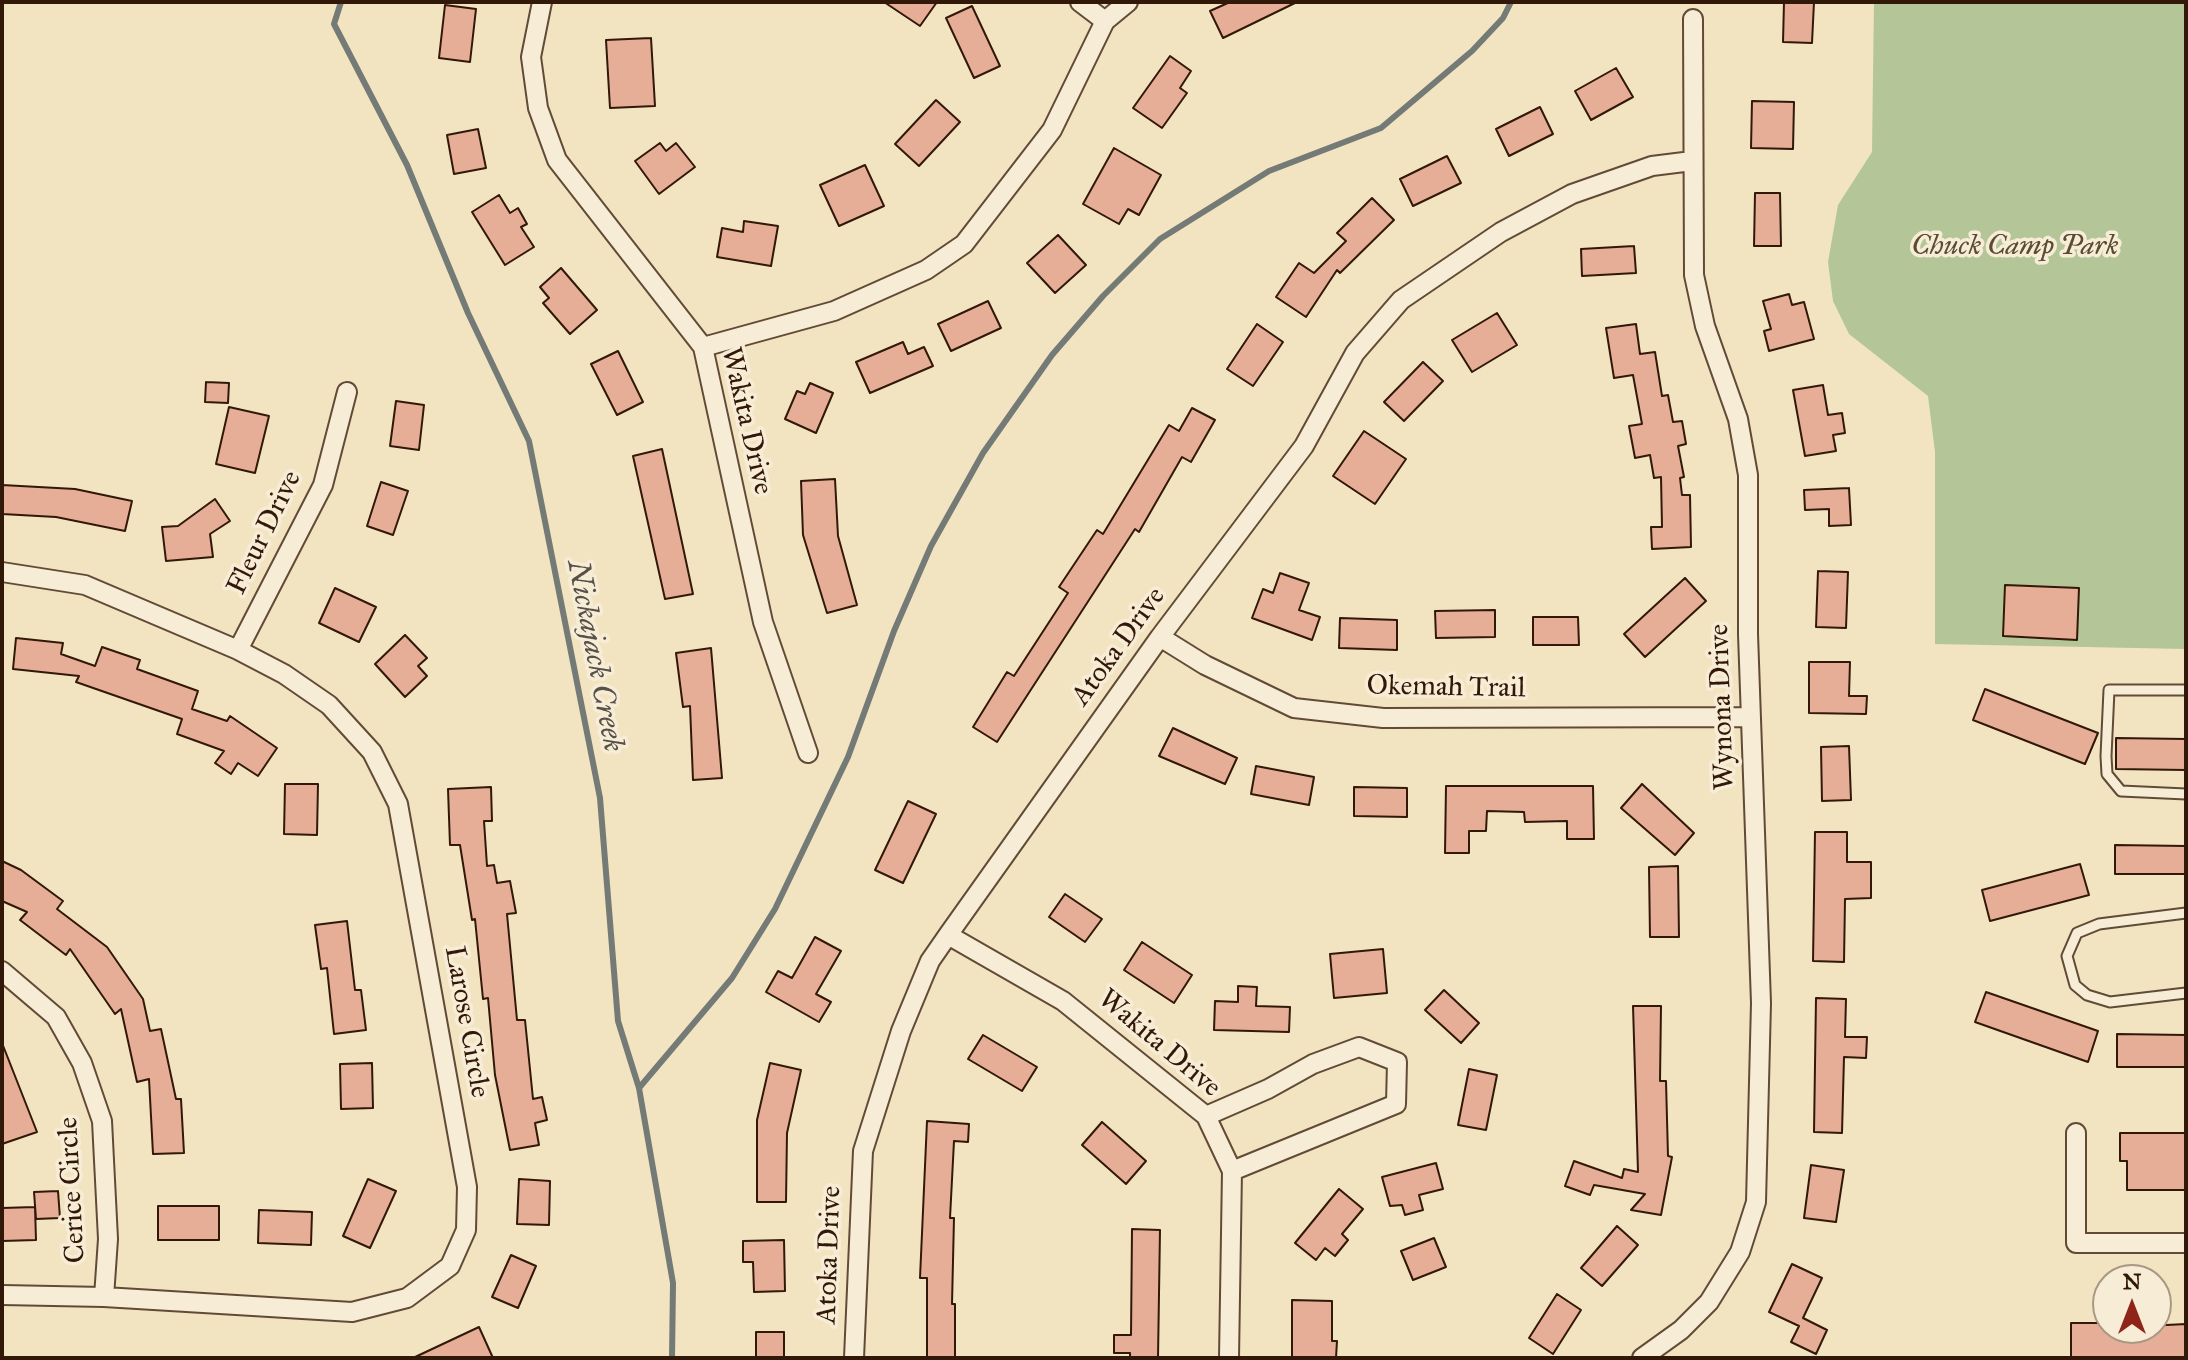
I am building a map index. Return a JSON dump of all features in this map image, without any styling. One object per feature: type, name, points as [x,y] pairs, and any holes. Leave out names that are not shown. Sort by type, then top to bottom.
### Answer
[{"type":"street","name":"Wakita Drive","points":[[542,2],[531,57],[538,108],[557,160],[703,347],[763,622],[808,753]]},
{"type":"street","points":[[1080,2],[1105,21]]},
{"type":"street","points":[[703,347],[834,311],[926,270],[964,244],[1052,130],[1105,21],[1128,2]]},
{"type":"street","name":"Wynona Drive","points":[[1642,1358],[1681,1330],[1709,1302],[1740,1252],[1756,1202],[1761,1003],[1750,717],[1748,475],[1738,419],[1705,326],[1694,275],[1693,19]]},
{"type":"street","name":"Atoka Drive","points":[[854,1358],[863,1151],[901,1031],[930,961],[1160,637],[1304,446],[1355,353],[1401,300],[1501,232],[1572,194],[1652,166],[1692,161]]},
{"type":"street","name":"Fleur Drive","points":[[238,650],[323,485],[347,392]]},
{"type":"street","name":"Larose Circle","points":[[2,572],[85,585],[238,650],[284,674],[329,705],[372,752],[398,804],[467,1187],[466,1230],[450,1266],[407,1298],[352,1312],[104,1297],[2,1295]]},
{"type":"street","name":"Okemah Trail","points":[[1160,637],[1205,665],[1294,708],[1383,718],[1750,717]]},
{"type":"street","name":"Wakita Drive","points":[[948,935],[1063,1001],[1206,1116],[1232,1171],[1229,1358]]},
{"type":"street","name":"Cerice Circle","points":[[2,971],[56,1017],[82,1063],[102,1121],[108,1239],[104,1297]]},
{"type":"street","points":[[1206,1116],[1268,1089],[1313,1064],[1359,1047],[1397,1062],[1396,1104],[1232,1171]]},
{"type":"street","points":[[2076,1133],[2076,1243],[2186,1243]]},
{"type":"lane","points":[[2186,690],[2109,690],[2106,756],[2107,774],[2121,791],[2186,794]]},
{"type":"lane","points":[[2186,913],[2099,924],[2077,933],[2067,956],[2075,985],[2087,995],[2110,1002],[2186,993]]},
{"type":"green space","name":"Chuck Camp Park","points":[[1874,2],[2186,2],[2186,649],[1935,644],[1935,452],[1928,396],[1849,334],[1833,301],[1828,262],[1838,205],[1872,152]]},
{"type":"building","points":[[884,2],[937,2],[920,26]]},
{"type":"building","points":[[1230,2],[1297,2],[1223,38],[1210,11]]},
{"type":"building","points":[[1784,2],[1814,2],[1812,43],[1783,42]]},
{"type":"building","points":[[445,5],[476,9],[470,62],[439,58]]},
{"type":"building","points":[[972,6],[1000,66],[974,78],[946,18]]},
{"type":"building","points":[[651,38],[655,106],[610,108],[606,40]]},
{"type":"building","points":[[1170,56],[1191,71],[1180,88],[1187,93],[1162,128],[1133,108]]},
{"type":"building","points":[[1616,68],[1633,97],[1591,120],[1575,91]]},
{"type":"building","points":[[936,100],[960,122],[919,166],[895,144]]},
{"type":"building","points":[[1752,101],[1794,102],[1793,149],[1751,148]]},
{"type":"building","points":[[1540,107],[1553,134],[1509,156],[1496,129]]},
{"type":"building","points":[[478,129],[486,168],[454,174],[447,135]]},
{"type":"building","points":[[660,143],[666,151],[676,143],[695,167],[659,194],[635,161]]},
{"type":"building","points":[[1114,148],[1161,175],[1139,215],[1128,209],[1119,224],[1083,204]]},
{"type":"building","points":[[1447,156],[1461,183],[1413,206],[1400,179]]},
{"type":"building","points":[[865,165],[884,206],[839,226],[820,185]]},
{"type":"building","points":[[1755,193],[1780,193],[1781,246],[1754,246]]},
{"type":"building","points":[[499,195],[510,213],[518,208],[527,224],[521,227],[534,247],[505,265],[472,212]]},
{"type":"building","points":[[1372,198],[1394,220],[1340,273],[1337,270],[1306,317],[1276,297],[1299,263],[1314,273],[1346,241],[1337,233]]},
{"type":"building","points":[[744,221],[778,226],[771,266],[717,257],[722,228],[743,232]]},
{"type":"building","points":[[1058,235],[1086,265],[1055,293],[1027,263]]},
{"type":"building","points":[[1634,246],[1636,273],[1582,276],[1581,249]]},
{"type":"building","points":[[561,268],[597,310],[570,334],[543,303],[549,298],[540,287]]},
{"type":"building","points":[[1789,294],[1792,305],[1804,302],[1814,339],[1769,351],[1764,331],[1771,329],[1763,301]]},
{"type":"building","points":[[988,301],[1001,328],[951,351],[938,324]]},
{"type":"building","points":[[1497,313],[1517,345],[1472,372],[1452,340]]},
{"type":"building","points":[[1257,324],[1283,342],[1253,386],[1227,369]]},
{"type":"building","points":[[1636,324],[1640,354],[1655,352],[1662,396],[1668,395],[1673,422],[1682,421],[1686,444],[1678,446],[1684,477],[1680,478],[1682,495],[1690,495],[1691,547],[1652,549],[1651,527],[1662,527],[1661,477],[1654,478],[1650,455],[1635,458],[1629,426],[1642,424],[1633,375],[1614,378],[1606,328]]},
{"type":"building","points":[[903,342],[908,354],[924,347],[933,366],[870,393],[856,362]]},
{"type":"building","points":[[618,351],[643,402],[617,415],[591,364]]},
{"type":"building","points":[[1423,362],[1443,381],[1404,421],[1384,402]]},
{"type":"building","points":[[206,382],[229,383],[228,403],[205,402]]},
{"type":"building","points":[[810,383],[833,393],[816,433],[785,419],[797,391],[805,394]]},
{"type":"building","points":[[1823,385],[1828,415],[1842,413],[1845,433],[1833,435],[1836,451],[1805,456],[1793,390]]},
{"type":"building","points":[[396,401],[424,405],[419,450],[390,446]]},
{"type":"building","points":[[229,407],[269,416],[255,473],[216,464]]},
{"type":"building","points":[[1192,408],[1215,420],[1191,462],[1182,457],[1139,532],[1135,529],[997,742],[973,727],[1007,672],[1014,676],[1068,593],[1059,587],[1097,530],[1103,534],[1169,425],[1179,431]]},
{"type":"building","points":[[1364,431],[1406,459],[1375,504],[1333,476]]},
{"type":"building","points":[[662,449],[693,594],[665,599],[633,456]]},
{"type":"building","points":[[835,479],[838,536],[857,605],[827,613],[803,535],[801,481]]},
{"type":"building","points":[[381,482],[408,491],[393,535],[367,526]]},
{"type":"building","points":[[2,485],[75,489],[132,501],[125,531],[56,517],[2,514]]},
{"type":"building","points":[[1849,488],[1851,525],[1829,526],[1829,509],[1805,510],[1804,490]]},
{"type":"building","points":[[215,499],[230,521],[210,534],[213,557],[166,561],[162,527],[178,526]]},
{"type":"building","points":[[1818,571],[1848,572],[1846,628],[1816,627]]},
{"type":"building","points":[[1280,573],[1309,583],[1299,610],[1320,617],[1312,640],[1252,618],[1263,589],[1273,593]]},
{"type":"building","points":[[1685,578],[1706,601],[1645,657],[1624,634]]},
{"type":"building","points":[[2005,585],[2079,588],[2077,640],[2003,636]]},
{"type":"building","points":[[335,588],[376,607],[359,642],[319,623]]},
{"type":"building","points":[[1495,610],[1495,637],[1436,638],[1435,611]]},
{"type":"building","points":[[1533,617],[1578,617],[1579,645],[1533,645]]},
{"type":"building","points":[[1340,618],[1397,620],[1397,650],[1339,648]]},
{"type":"building","points":[[405,635],[427,658],[418,666],[427,676],[405,697],[375,664]]},
{"type":"building","points":[[16,638],[63,643],[61,654],[95,666],[102,647],[140,660],[137,669],[198,691],[192,709],[227,721],[230,716],[277,748],[258,776],[238,763],[231,774],[215,763],[224,751],[177,734],[182,719],[76,682],[79,676],[13,669]]},
{"type":"building","points":[[711,648],[722,778],[693,780],[690,706],[683,707],[676,653]]},
{"type":"building","points":[[1809,662],[1850,662],[1849,696],[1867,696],[1866,714],[1809,713]]},
{"type":"building","points":[[1985,689],[2098,733],[2085,764],[1973,720]]},
{"type":"building","points":[[1173,728],[1237,758],[1225,784],[1159,756]]},
{"type":"building","points":[[2116,738],[2186,739],[2186,770],[2116,769]]},
{"type":"building","points":[[1849,746],[1851,800],[1822,801],[1821,747]]},
{"type":"building","points":[[1256,766],[1314,777],[1309,805],[1251,794]]},
{"type":"building","points":[[285,784],[318,784],[317,835],[284,834]]},
{"type":"building","points":[[1642,784],[1694,833],[1675,855],[1621,808]]},
{"type":"building","points":[[1446,786],[1593,786],[1594,839],[1567,839],[1567,821],[1525,822],[1524,812],[1487,811],[1486,831],[1469,831],[1469,853],[1445,853]]},
{"type":"building","points":[[491,787],[492,821],[484,821],[487,866],[494,865],[497,883],[510,881],[516,913],[507,914],[517,1020],[525,1020],[533,1099],[542,1097],[547,1120],[535,1123],[539,1145],[510,1150],[495,1075],[488,998],[483,999],[475,919],[472,920],[460,845],[450,845],[448,789]]},
{"type":"building","points":[[1354,787],[1407,788],[1407,817],[1354,816]]},
{"type":"building","points":[[908,801],[936,814],[903,883],[875,870]]},
{"type":"building","points":[[1815,832],[1847,832],[1847,862],[1871,862],[1871,898],[1845,899],[1844,962],[1813,961]]},
{"type":"building","points":[[2115,845],[2186,846],[2186,874],[2115,874]]},
{"type":"building","points":[[2,861],[21,870],[63,901],[57,909],[107,947],[143,999],[150,1031],[161,1029],[176,1099],[181,1099],[184,1153],[153,1154],[149,1079],[137,1082],[121,1009],[115,1014],[70,949],[66,955],[20,920],[27,912],[2,901]]},
{"type":"building","points":[[2080,864],[2089,895],[1990,921],[1982,890]]},
{"type":"building","points":[[1678,866],[1679,937],[1650,937],[1649,867]]},
{"type":"building","points":[[1065,894],[1102,919],[1085,942],[1049,917]]},
{"type":"building","points":[[347,921],[355,990],[361,990],[366,1030],[334,1034],[327,968],[321,969],[315,925]]},
{"type":"building","points":[[815,937],[841,951],[816,994],[831,1002],[819,1022],[766,992],[778,971],[792,978]]},
{"type":"building","points":[[1142,942],[1192,975],[1174,1003],[1124,970]]},
{"type":"building","points":[[1383,949],[1387,993],[1334,998],[1330,954]]},
{"type":"building","points":[[1238,986],[1257,987],[1256,1006],[1290,1007],[1289,1032],[1214,1030],[1215,1001],[1238,1002]]},
{"type":"building","points":[[1444,990],[1479,1023],[1461,1043],[1425,1010]]},
{"type":"building","points":[[1986,992],[2098,1031],[2088,1062],[1975,1022]]},
{"type":"building","points":[[1816,998],[1846,999],[1845,1037],[1867,1037],[1866,1058],[1844,1057],[1842,1133],[1814,1132]]},
{"type":"building","points":[[1633,1006],[1661,1006],[1660,1081],[1666,1081],[1668,1156],[1672,1157],[1661,1215],[1631,1210],[1645,1194],[1594,1185],[1590,1195],[1565,1186],[1574,1161],[1622,1178],[1624,1169],[1638,1172]]},
{"type":"building","points":[[2117,1034],[2186,1035],[2186,1067],[2117,1067]]},
{"type":"building","points":[[983,1035],[1037,1067],[1022,1091],[968,1059]]},
{"type":"building","points":[[2,1043],[37,1132],[2,1144]]},
{"type":"building","points":[[372,1063],[373,1108],[341,1109],[340,1064]]},
{"type":"building","points":[[770,1063],[801,1070],[787,1133],[786,1202],[757,1202],[757,1120]]},
{"type":"building","points":[[1469,1069],[1497,1075],[1486,1130],[1458,1125]]},
{"type":"building","points":[[927,1121],[969,1124],[968,1142],[954,1141],[950,1218],[954,1218],[952,1304],[955,1304],[955,1358],[927,1358],[927,1278],[920,1278]]},
{"type":"building","points":[[1102,1122],[1146,1161],[1126,1184],[1082,1145]]},
{"type":"building","points":[[2120,1133],[2186,1133],[2186,1190],[2127,1190],[2127,1161],[2120,1161]]},
{"type":"building","points":[[1436,1163],[1443,1189],[1419,1195],[1423,1210],[1405,1215],[1402,1205],[1390,1206],[1382,1177]]},
{"type":"building","points":[[1811,1165],[1844,1170],[1836,1222],[1804,1218]]},
{"type":"building","points":[[368,1179],[396,1191],[370,1248],[343,1236]]},
{"type":"building","points":[[519,1179],[550,1181],[549,1225],[517,1224]]},
{"type":"building","points":[[1339,1189],[1363,1209],[1342,1234],[1348,1240],[1335,1256],[1325,1248],[1316,1260],[1295,1243]]},
{"type":"building","points":[[58,1191],[60,1218],[36,1219],[34,1192]]},
{"type":"building","points":[[158,1206],[219,1206],[219,1240],[158,1240]]},
{"type":"building","points":[[35,1207],[36,1240],[2,1241],[2,1208]]},
{"type":"building","points":[[259,1210],[312,1212],[311,1245],[258,1243]]},
{"type":"building","points":[[1617,1226],[1638,1245],[1602,1286],[1581,1268]]},
{"type":"building","points":[[1132,1229],[1160,1230],[1158,1358],[1130,1358],[1130,1353],[1114,1353],[1114,1335],[1131,1335]]},
{"type":"building","points":[[1434,1238],[1446,1267],[1413,1280],[1401,1251]]},
{"type":"building","points":[[784,1240],[785,1291],[754,1292],[753,1262],[743,1262],[743,1241]]},
{"type":"building","points":[[511,1255],[536,1266],[518,1308],[492,1297]]},
{"type":"building","points":[[1792,1264],[1822,1278],[1803,1318],[1827,1330],[1816,1354],[1791,1342],[1799,1326],[1769,1312]]},
{"type":"building","points":[[1557,1294],[1581,1310],[1553,1354],[1529,1338]]},
{"type":"building","points":[[1292,1300],[1332,1301],[1332,1341],[1337,1341],[1336,1358],[1292,1358]]},
{"type":"building","points":[[2071,1323],[2092,1323],[2092,1344],[2172,1344],[2172,1325],[2186,1324],[2186,1358],[2071,1358]]},
{"type":"building","points":[[479,1327],[493,1358],[413,1358]]},
{"type":"building","points":[[756,1332],[784,1332],[784,1358],[756,1358]]},
{"type":"waterway","name":"Nickajack Creek","points":[[341,2],[334,24],[407,165],[468,313],[529,441],[600,798],[618,1021],[639,1088],[673,1283],[672,1358]]},
{"type":"waterway","points":[[639,1088],[732,978],[775,909],[848,757],[894,631],[931,546],[983,453],[1052,355],[1103,296],[1160,239],[1269,171],[1381,128],[1472,51],[1503,18],[1511,2]]}]
